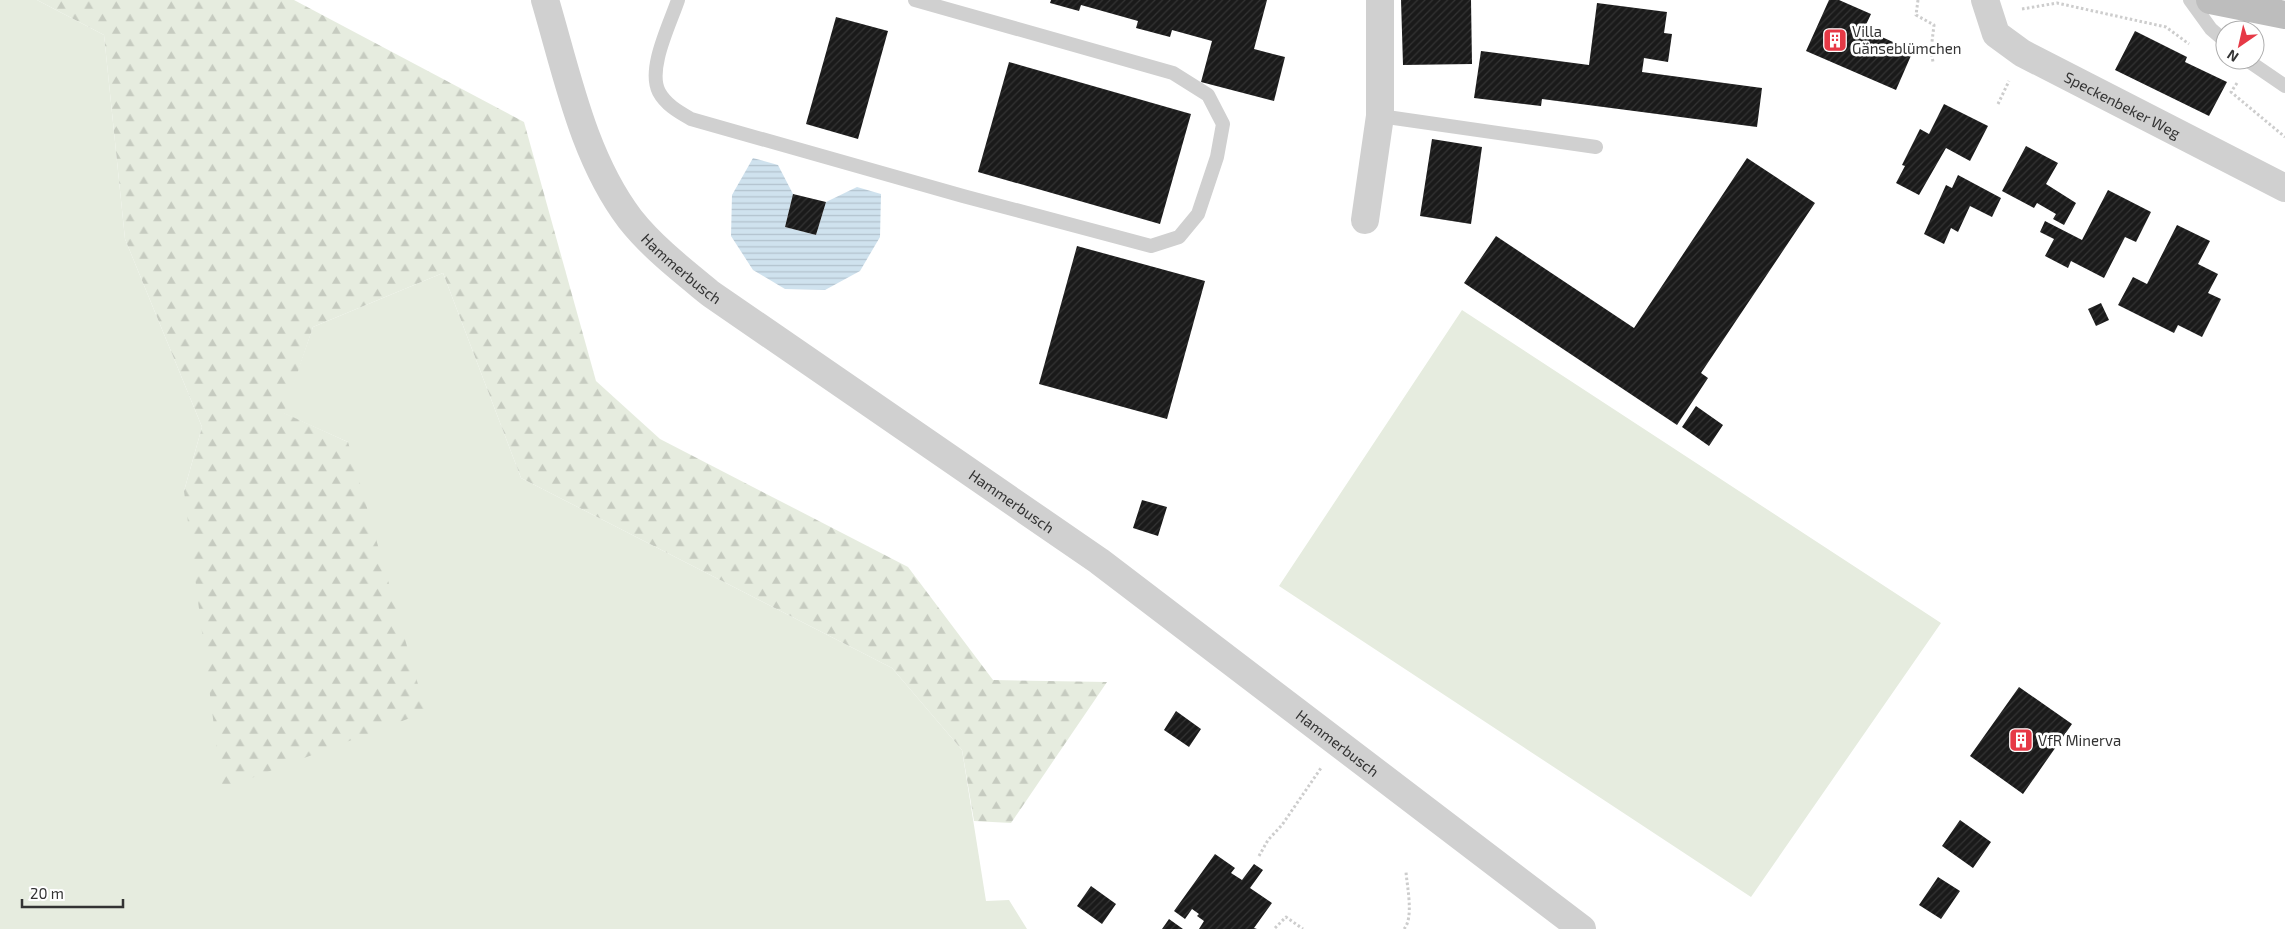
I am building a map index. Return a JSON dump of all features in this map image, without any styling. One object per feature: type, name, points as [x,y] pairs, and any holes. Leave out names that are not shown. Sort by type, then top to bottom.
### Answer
[{"type":"main road","points":[[2210,0],[2285,15]]},
{"type":"street","name":"Hammerbusch","points":[[545,0],[591,146],[609,188],[631,220],[657,249],[711,294],[1099,561],[1582,929]]},
{"type":"street","points":[[1365,220],[1380,116],[1380,0]]},
{"type":"street","name":"Speckenbeker Weg","points":[[1985,2],[1996,34],[2022,53],[2285,188]]},
{"type":"lane","points":[[678,0],[656,65],[654,78],[659,93],[672,107],[691,120],[1151,246],[1179,237],[1198,214],[1217,157],[1223,124],[1208,96],[1173,73],[916,0]]},
{"type":"lane","points":[[2190,0],[2215,32]]},
{"type":"lane","points":[[2262,70],[2285,86]]},
{"type":"lane","points":[[1380,116],[1596,147]]},
{"type":"path","points":[[1918,0],[1916,15],[1934,25],[1931,50],[1933,62]]},
{"type":"path","points":[[1985,2],[2025,10],[2057,3],[2166,27],[2195,48]]},
{"type":"path","points":[[2240,79],[2231,92],[2285,137]]},
{"type":"path","points":[[1259,856],[1268,840],[1282,825],[1323,765]]},
{"type":"path","points":[[1404,929],[1408,925],[1409,906],[1406,872]]},
{"type":"path","points":[[1275,928],[1286,917],[1303,929]]},
{"type":"green space","points":[[0,0],[37,0],[104,35],[125,239],[202,427],[184,491],[348,442],[283,413],[313,327],[443,273],[521,478],[892,668],[962,750],[986,901],[1009,900],[1027,929],[0,929]]},
{"type":"green space","points":[[37,0],[294,0],[524,122],[596,381],[660,439],[908,567],[993,680],[1107,682],[1011,823],[974,821],[962,750],[892,668],[521,478],[443,273],[313,327],[284,413],[348,442],[426,712],[222,789],[184,491],[202,427],[125,239],[104,35]]},
{"type":"green space","points":[[1462,310],[1941,623],[1751,897],[1279,586]]},
{"type":"water","points":[[753,158],[778,165],[793,194],[785,227],[816,235],[826,202],[857,187],[881,194],[880,237],[860,271],[825,290],[785,289],[753,270],[731,236],[732,195]]},
{"type":"building","points":[[1051,0],[1267,0],[1254,49],[1285,57],[1274,101],[1201,82],[1212,41],[1172,30],[1170,37],[1136,28],[1138,21],[1081,5],[1079,11],[1050,3]]},
{"type":"building","points":[[1401,0],[1471,0],[1472,64],[1403,65]]},
{"type":"building","points":[[1829,0],[1839,0],[1871,14],[1864,29],[1913,51],[1896,90],[1806,51]]},
{"type":"building","points":[[1597,3],[1667,12],[1664,33],[1672,34],[1668,62],[1644,58],[1642,72],[1762,88],[1757,127],[1542,99],[1541,106],[1474,98],[1481,51],[1589,65]]},
{"type":"building","points":[[836,17],[888,31],[858,139],[806,124]]},
{"type":"building","points":[[2135,31],[2187,57],[2185,62],[2227,82],[2209,116],[2115,70]]},
{"type":"building","points":[[1009,62],[1191,114],[1160,224],[978,172]]},
{"type":"building","points":[[1944,104],[1988,126],[1970,161],[1946,148],[1919,195],[1896,183],[1905,166],[1902,165],[1920,129],[1929,134]]},
{"type":"building","points":[[1432,139],[1482,147],[1471,224],[1420,216]]},
{"type":"building","points":[[2026,146],[2058,163],[2046,184],[2076,203],[2064,225],[2053,219],[2056,214],[2037,203],[2034,208],[2002,191]]},
{"type":"building","points":[[1747,158],[1815,203],[1701,373],[1708,378],[1677,425],[1464,283],[1496,236],[1634,328]]},
{"type":"building","points":[[1958,175],[2001,198],[1992,217],[1970,206],[1958,232],[1951,228],[1944,244],[1924,234],[1946,185],[1952,188]]},
{"type":"building","points":[[2108,190],[2151,212],[2136,242],[2125,237],[2104,278],[2071,261],[2068,268],[2045,256],[2054,239],[2040,232],[2045,221],[2082,240]]},
{"type":"building","points":[[793,194],[826,202],[816,235],[785,227]]},
{"type":"building","points":[[2177,225],[2210,241],[2198,264],[2218,274],[2208,293],[2221,299],[2202,337],[2178,325],[2174,333],[2118,305],[2133,277],[2147,284]]},
{"type":"building","points":[[1077,246],[1205,281],[1167,419],[1039,384]]},
{"type":"building","points":[[2101,303],[2109,320],[2096,326],[2088,309]]},
{"type":"building","points":[[1696,406],[1723,425],[1709,446],[1682,427]]},
{"type":"building","points":[[1142,500],[1167,507],[1158,536],[1133,528]]},
{"type":"building","name":"VfR Minerva","points":[[2019,687],[2072,724],[2023,794],[1970,756]]},
{"type":"building","points":[[1176,711],[1201,729],[1189,747],[1164,730]]},
{"type":"building","points":[[1960,820],[1991,842],[1973,868],[1942,846]]},
{"type":"building","points":[[1215,854],[1235,868],[1231,873],[1242,880],[1254,864],[1263,870],[1250,888],[1272,903],[1254,928],[1257,929],[1199,929],[1204,921],[1197,916],[1199,914],[1192,909],[1185,919],[1174,911]]},
{"type":"building","points":[[1938,877],[1960,891],[1941,919],[1919,905]]},
{"type":"building","points":[[1091,886],[1116,904],[1102,924],[1077,906]]},
{"type":"building","points":[[1169,919],[1183,929],[1162,929]]},
{"type":"place","name":"Villa Gänseblümchen","points":[[1835,40]]},
{"type":"place","name":"VfR Minerva","points":[[2021,740]]}]
